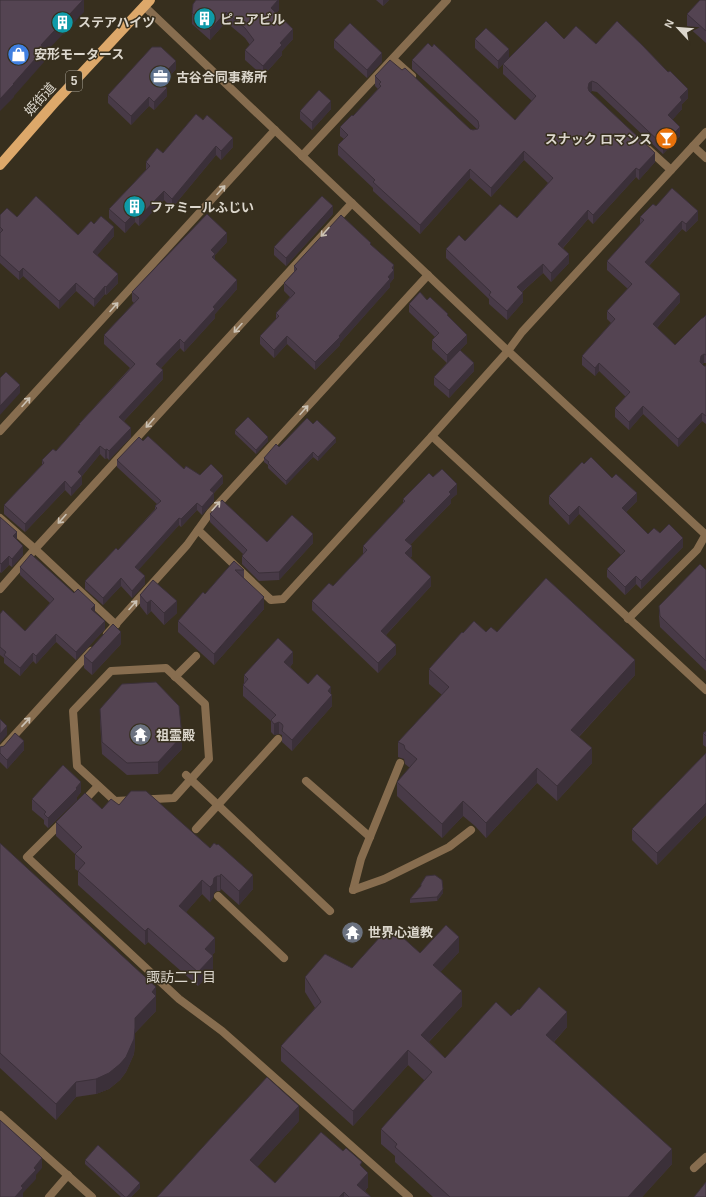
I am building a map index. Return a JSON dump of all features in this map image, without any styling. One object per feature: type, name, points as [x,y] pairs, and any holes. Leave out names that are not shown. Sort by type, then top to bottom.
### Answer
[{"type":"main road","name":"姫街道","points":[[0,165],[144,2]]},
{"type":"street","points":[[302,156],[447,0]]},
{"type":"street","points":[[144,2],[302,156],[508,351],[706,534],[697,550],[628,619]]},
{"type":"street","points":[[393,58],[416,80]]},
{"type":"street","points":[[0,431],[275,130]]},
{"type":"street","points":[[198,530],[271,600],[283,599],[432,436],[508,351],[522,332],[706,132]]},
{"type":"street","points":[[643,144],[671,170]]},
{"type":"street","points":[[693,146],[706,158]]},
{"type":"street","points":[[0,589],[352,203]]},
{"type":"street","points":[[0,751],[116,625],[187,545],[210,513],[428,275]]},
{"type":"street","points":[[432,436],[706,690]]},
{"type":"street","points":[[0,518],[116,625]]},
{"type":"street","points":[[175,677],[196,656]]},
{"type":"street","points":[[166,668],[175,677],[185,689],[206,704],[209,759],[188,778],[174,798],[115,801],[77,766],[74,711],[95,692],[111,671],[166,668]]},
{"type":"street","points":[[196,829],[278,739]]},
{"type":"street","points":[[400,763],[361,859],[353,890],[384,879],[449,847],[471,830]]},
{"type":"street","points":[[188,778],[330,910]]},
{"type":"street","points":[[306,781],[370,837]]},
{"type":"street","points":[[76,808],[98,786]]},
{"type":"street","points":[[66,819],[27,857],[179,999],[222,1031],[409,1197]]},
{"type":"street","points":[[218,896],[284,958]]},
{"type":"street","points":[[0,1115],[92,1197]]},
{"type":"street","points":[[694,1168],[706,1157]]},
{"type":"street","points":[[49,1197],[68,1176]]},
{"type":"building","points":[[0,0],[83,0],[41,45],[44,49],[0,99]]},
{"type":"building","points":[[196,0],[278,0],[271,8],[293,29],[280,43],[282,45],[263,66],[245,50],[254,40],[245,28],[226,12],[210,30],[192,13],[193,4]]},
{"type":"building","points":[[700,0],[706,0],[706,31],[687,14]]},
{"type":"building","points":[[546,21],[564,39],[576,26],[596,44],[617,21],[668,72],[670,71],[688,89],[680,97],[682,100],[668,115],[680,127],[663,145],[597,83],[592,81],[589,83],[589,91],[655,153],[639,170],[636,168],[593,215],[588,210],[558,244],[569,254],[551,273],[543,264],[517,287],[523,293],[507,311],[489,295],[491,292],[446,249],[459,235],[465,241],[500,204],[517,218],[553,178],[524,151],[491,188],[470,169],[420,225],[373,182],[375,180],[338,145],[348,135],[340,127],[352,115],[353,116],[381,86],[379,84],[381,82],[375,76],[390,60],[402,70],[405,68],[470,129],[478,129],[478,121],[412,60],[428,43],[432,47],[434,44],[515,120],[536,96],[503,64]]},
{"type":"building","points":[[350,23],[382,53],[367,70],[334,40]]},
{"type":"building","points":[[486,28],[509,49],[498,61],[475,39]]},
{"type":"building","points":[[152,47],[161,47],[176,61],[158,80],[167,88],[154,102],[149,97],[131,116],[108,95]]},
{"type":"building","points":[[319,90],[331,101],[312,122],[300,111]]},
{"type":"building","points":[[196,114],[203,120],[207,115],[233,138],[221,151],[216,146],[172,199],[164,191],[139,217],[135,213],[125,223],[109,209],[150,166],[146,162],[157,148],[163,153]]},
{"type":"building","points":[[672,188],[698,211],[686,224],[682,221],[645,262],[680,294],[653,324],[675,345],[706,315],[706,355],[704,354],[701,356],[700,362],[706,366],[706,416],[702,413],[678,439],[643,406],[629,422],[615,408],[630,392],[599,363],[595,368],[582,356],[615,319],[607,311],[632,284],[607,261],[644,220],[640,217],[653,204],[656,206]]},
{"type":"building","points":[[36,196],[78,235],[91,221],[94,224],[101,216],[114,227],[93,252],[118,274],[94,299],[76,283],[59,301],[23,268],[19,272],[0,255],[0,233],[3,230],[0,227],[0,215],[7,208],[17,217]]},
{"type":"building","points":[[322,196],[333,206],[286,258],[274,247]]},
{"type":"building","points":[[207,214],[227,233],[211,250],[215,254],[212,257],[237,280],[213,307],[215,309],[184,343],[180,339],[156,364],[163,370],[119,417],[131,428],[109,451],[100,446],[78,472],[82,476],[71,488],[65,481],[25,524],[4,505],[44,463],[42,460],[53,449],[56,451],[135,364],[104,335],[139,298],[132,292]]},
{"type":"building","points":[[341,215],[394,265],[392,268],[394,270],[388,277],[390,279],[339,336],[340,337],[315,362],[287,336],[274,350],[260,336],[279,316],[276,313],[295,293],[284,283],[297,269],[294,266]]},
{"type":"building","points":[[420,292],[427,300],[430,297],[467,335],[447,355],[432,340],[439,333],[409,304]]},
{"type":"building","points":[[460,350],[474,363],[449,390],[434,377]]},
{"type":"building","points":[[6,372],[20,385],[0,406],[0,378]]},
{"type":"building","points":[[248,417],[268,437],[256,450],[235,430]]},
{"type":"building","points":[[307,418],[313,424],[317,420],[336,438],[318,457],[313,452],[286,481],[264,458],[276,444],[279,447]]},
{"type":"building","points":[[148,436],[184,469],[186,466],[200,475],[211,464],[223,476],[210,490],[214,493],[202,507],[197,503],[181,519],[179,518],[135,567],[145,576],[132,591],[121,578],[103,598],[85,581],[116,548],[118,550],[157,508],[155,506],[161,501],[117,460],[139,437],[143,441]]},
{"type":"building","points":[[591,457],[612,478],[616,474],[637,493],[622,508],[648,534],[654,528],[660,533],[669,524],[683,538],[641,581],[636,576],[625,587],[607,569],[625,551],[579,506],[569,516],[549,496],[582,462],[584,464]]},
{"type":"building","points":[[442,469],[457,484],[449,492],[451,494],[405,540],[412,546],[405,553],[431,577],[381,631],[396,645],[378,663],[312,601],[329,583],[333,586],[367,550],[363,546],[405,501],[403,499],[429,473],[433,477]]},
{"type":"building","points":[[222,500],[267,542],[292,515],[313,534],[279,572],[259,573],[242,556],[247,550],[210,514]]},
{"type":"building","points":[[0,517],[17,532],[13,536],[23,546],[12,559],[9,556],[1,564],[0,563]]},
{"type":"building","points":[[31,554],[74,593],[78,589],[95,605],[91,609],[105,621],[76,652],[56,634],[36,656],[33,653],[20,668],[4,655],[6,652],[0,647],[0,614],[3,610],[25,631],[54,599],[20,567]]},
{"type":"building","points":[[234,561],[244,570],[235,570],[264,597],[214,654],[178,621],[203,592],[205,594]]},
{"type":"building","points":[[700,564],[706,570],[706,661],[660,616],[659,606]]},
{"type":"building","points":[[546,578],[635,660],[571,730],[592,748],[557,786],[537,768],[486,823],[463,801],[442,824],[397,782],[417,759],[405,749],[404,745],[398,742],[449,687],[429,669],[462,632],[463,633],[474,621],[486,632],[491,627],[497,632]]},
{"type":"building","points":[[153,580],[177,601],[164,613],[151,600],[147,603],[140,595]]},
{"type":"building","points":[[113,624],[121,632],[92,663],[84,656]]},
{"type":"building","points":[[278,638],[293,652],[284,662],[308,684],[317,674],[331,687],[328,691],[332,695],[292,740],[282,731],[282,724],[279,722],[274,724],[271,720],[276,715],[243,685],[248,679],[244,675]]},
{"type":"building","name":"祖霊殿","points":[[156,682],[179,706],[182,736],[158,762],[127,763],[102,742],[100,709],[122,684]]},
{"type":"building","points":[[0,719],[7,726],[0,734]]},
{"type":"building","points":[[15,733],[24,741],[7,760],[0,753],[0,747],[4,746]]},
{"type":"building","points":[[706,753],[706,803],[657,853],[632,829]]},
{"type":"building","points":[[63,765],[81,782],[76,788],[77,789],[48,818],[44,814],[46,812],[32,799]]},
{"type":"building","points":[[131,791],[146,791],[210,848],[214,843],[217,845],[218,844],[253,875],[239,891],[221,874],[220,876],[214,878],[213,884],[210,887],[202,880],[179,906],[215,938],[205,949],[213,956],[198,972],[148,928],[145,931],[78,871],[85,863],[75,854],[82,847],[56,822],[85,793],[102,809],[111,799],[119,805]]},
{"type":"building","points":[[0,843],[156,987],[152,992],[156,996],[135,1018],[134,1039],[126,1057],[109,1073],[96,1079],[76,1082],[56,1104],[0,1053]]},
{"type":"building","points":[[435,875],[442,880],[443,889],[437,897],[410,899],[421,886],[426,876]]},
{"type":"building","points":[[446,925],[459,937],[433,965],[462,991],[421,1035],[445,1058],[496,1002],[511,1016],[518,1009],[519,1010],[539,987],[567,1012],[546,1035],[672,1149],[628,1197],[450,1197],[395,1147],[397,1144],[381,1129],[432,1072],[408,1050],[353,1111],[281,1046],[321,1002],[305,977],[325,954],[352,968],[390,926],[420,953]]},
{"type":"building","points":[[267,1077],[299,1106],[250,1160],[275,1183],[321,1132],[343,1151],[346,1148],[362,1162],[360,1165],[368,1173],[357,1185],[371,1197],[349,1197],[344,1192],[339,1197],[157,1197]]},
{"type":"building","points":[[0,1120],[42,1158],[34,1168],[36,1170],[21,1186],[23,1188],[15,1197],[0,1197]]},
{"type":"building","points":[[98,1145],[140,1183],[127,1197],[125,1197],[85,1160]]},
{"type":"building","points":[[706,1182],[706,1197],[694,1197]]},
{"type":"place","name":"ピュアビル","points":[[205,19]]},
{"type":"place","name":"ステアハイツ","points":[[63,22]]},
{"type":"place","name":"安形モータース","points":[[18,54]]},
{"type":"place","name":"古谷合同事務所","points":[[161,77]]},
{"type":"place","name":"スナック ロマンス","points":[[667,139]]},
{"type":"place","name":"ファミールふじい","points":[[135,207]]},
{"type":"place","name":"祖霊殿","points":[[141,735]]},
{"type":"place","name":"世界心道教","points":[[353,932]]},
{"type":"district","name":"諏訪二丁目","points":[[181,977]]}]
